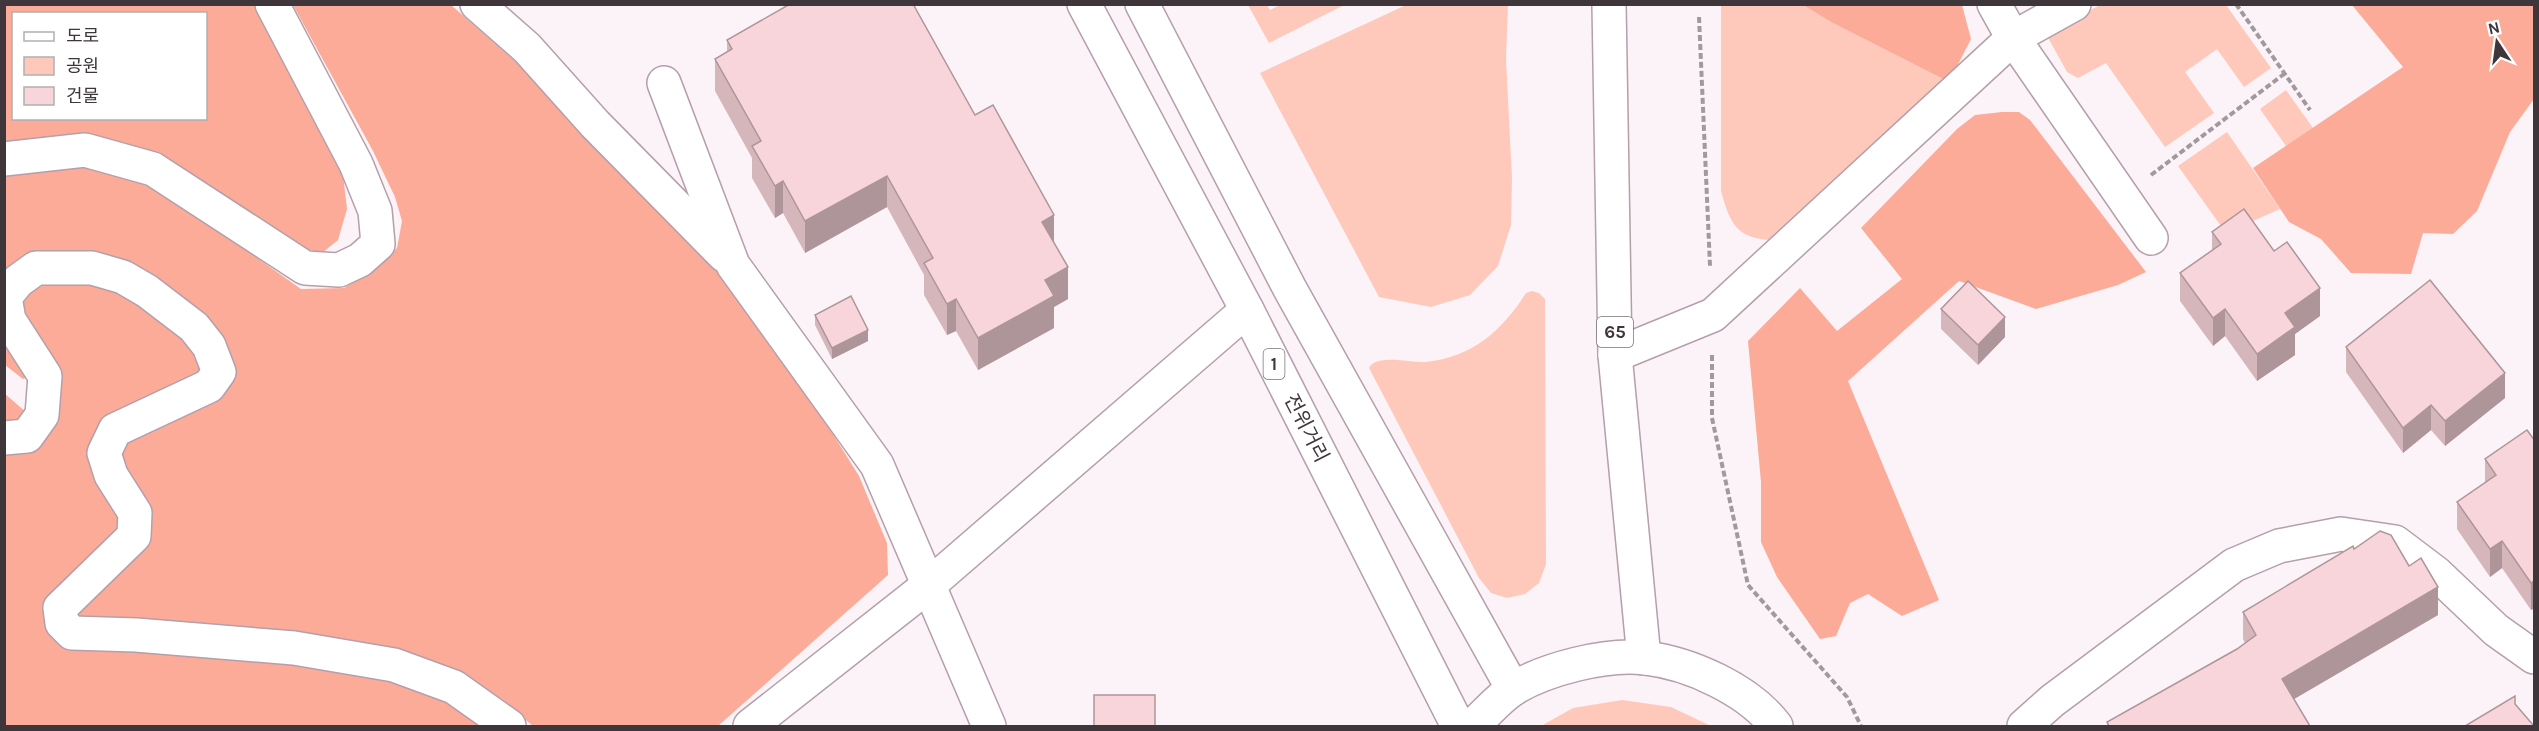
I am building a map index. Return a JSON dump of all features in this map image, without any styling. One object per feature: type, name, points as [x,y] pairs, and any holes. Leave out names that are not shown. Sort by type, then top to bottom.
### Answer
[{"type":"main road","points":[[4,159],[85,150],[153,169],[305,268],[339,270],[360,261],[378,244],[375,212],[356,164],[272,4]]},
{"type":"main road","points":[[477,4],[527,48],[596,124],[733,265],[877,465],[989,726]]},
{"type":"main road","name":"전위거리","points":[[1084,4],[1247,310],[1458,726]]},
{"type":"main road","points":[[1142,4],[1290,289],[1513,689]]},
{"type":"main road","name":"65","points":[[1609,4],[1616,355],[1644,657]]},
{"type":"main road","points":[[1994,4],[2013,38],[2151,238]]},
{"type":"main road","points":[[1616,355],[1713,315],[2013,38],[2074,4]]},
{"type":"main road","points":[[664,83],[733,265]]},
{"type":"main road","points":[[4,438],[27,436],[42,415],[45,376],[9,320],[6,297],[18,281],[36,268],[92,268],[123,277],[147,291],[194,327],[210,346],[219,372],[209,386],[115,430],[104,453],[111,475],[135,513],[134,536],[60,608],[62,622],[72,633],[136,635],[294,648],[394,665],[454,687],[509,726]]},
{"type":"main road","points":[[754,725],[930,585],[1247,310]]},
{"type":"main road","points":[[2024,726],[2052,701],[2234,565],[2279,546],[2341,534],[2395,542],[2436,573],[2496,630],[2535,657]]},
{"type":"main road","points":[[1472,726],[1513,689],[1576,662],[1644,657],[1710,675],[1766,713],[1776,726]]},
{"type":"path","points":[[2236,4],[2310,110]]},
{"type":"path","points":[[1699,17],[1713,315],[1712,418],[1748,585],[1847,697],[1861,726]]},
{"type":"path","points":[[2172,160],[2284,74]]},
{"type":"green space","points":[[1248,5],[1267,5],[1270,10],[1280,5],[1344,5],[1269,43]]},
{"type":"green space","points":[[1406,5],[1508,5],[1506,59],[1512,178],[1511,225],[1498,266],[1470,295],[1431,307],[1379,297],[1260,73]]},
{"type":"green space","points":[[1721,5],[1803,5],[1831,22],[1949,82],[1773,240],[1751,237],[1737,228],[1728,212],[1721,191]]},
{"type":"green space","points":[[2100,5],[2226,5],[2271,68],[2244,87],[2217,49],[2185,72],[2214,113],[2165,147],[2106,63],[2078,78],[2067,72],[2046,34]]},
{"type":"green space","points":[[2286,90],[2313,128],[2286,146],[2260,109]]},
{"type":"green space","points":[[2227,132],[2280,209],[2226,233],[2178,166]]},
{"type":"green space","points":[[1532,291],[1539,293],[1545,299],[1546,564],[1539,583],[1525,594],[1507,598],[1491,593],[1479,578],[1369,368],[1373,363],[1386,360],[1426,362],[1443,359],[1472,348],[1496,330],[1517,307],[1526,293]]},
{"type":"green space","points":[[1622,700],[1671,707],[1711,726],[1541,726],[1573,708]]},
{"type":"shaded area","points":[[4,5],[256,5],[343,175],[347,209],[338,240],[322,253],[305,249],[149,153],[5,145]]},
{"type":"shaded area","points":[[293,5],[451,5],[523,68],[730,285],[793,370],[859,476],[887,543],[888,575],[718,726],[533,726],[516,712],[459,677],[78,624],[72,609],[144,544],[117,457],[125,443],[227,374],[150,280],[5,285],[5,172],[85,164],[162,191],[301,289],[344,288],[373,271],[397,248],[402,221],[395,197],[373,151]]},
{"type":"shaded area","points":[[1803,5],[1962,5],[1971,39],[1949,82],[1831,22]]},
{"type":"shaded area","points":[[2352,5],[2534,5],[2534,99],[2510,132],[2477,211],[2453,234],[2423,233],[2411,274],[2351,273],[2321,239],[2289,222],[2253,168],[2403,67]]},
{"type":"shaded area","points":[[2019,112],[2030,120],[2146,272],[2118,285],[2036,309],[1959,281],[1848,381],[1939,600],[1902,616],[1868,594],[1850,603],[1836,636],[1820,639],[1777,577],[1761,542],[1761,482],[1748,341],[1800,288],[1837,331],[1902,279],[1861,228],[1957,129],[1975,115]]},
{"type":"shaded area","points":[[94,278],[192,334],[208,371],[107,421],[121,533],[50,605],[140,647],[393,674],[445,699],[479,726],[5,726],[4,448],[50,422],[18,312],[24,285]]},
{"type":"shaded area","points":[[4,326],[32,375],[23,379],[5,365]]},
{"type":"shaded area","points":[[4,393],[27,413],[15,426],[4,428]]},
{"type":"building","points":[[790,4],[913,4],[975,115],[993,105],[1054,215],[1042,222],[1068,267],[1045,280],[1054,296],[978,338],[956,299],[947,304],[924,263],[933,258],[887,176],[805,221],[783,181],[775,186],[752,146],[761,141],[715,59],[732,49],[727,40]]},
{"type":"building","points":[[2244,209],[2274,251],[2287,242],[2320,288],[2285,313],[2295,327],[2257,354],[2225,309],[2213,318],[2180,273],[2221,244],[2212,232]]},
{"type":"building","points":[[2430,280],[2505,373],[2445,421],[2431,405],[2403,428],[2346,347]]},
{"type":"building","points":[[1968,281],[2005,317],[1978,345],[1941,309]]},
{"type":"building","points":[[851,296],[868,330],[832,348],[815,315]]},
{"type":"building","points":[[2527,430],[2535,441],[2535,580],[2531,583],[2502,541],[2490,549],[2457,502],[2496,475],[2485,459]]},
{"type":"building","points":[[2380,531],[2391,535],[2409,566],[2421,558],[2438,587],[2282,679],[2310,726],[2109,726],[2107,722],[2237,649],[2256,635],[2243,612],[2353,546],[2354,549]]},
{"type":"building","points":[[1094,695],[1155,695],[1155,726],[1094,726]]},
{"type":"building","points":[[2515,696],[2515,704],[2534,726],[2465,726]]}]
